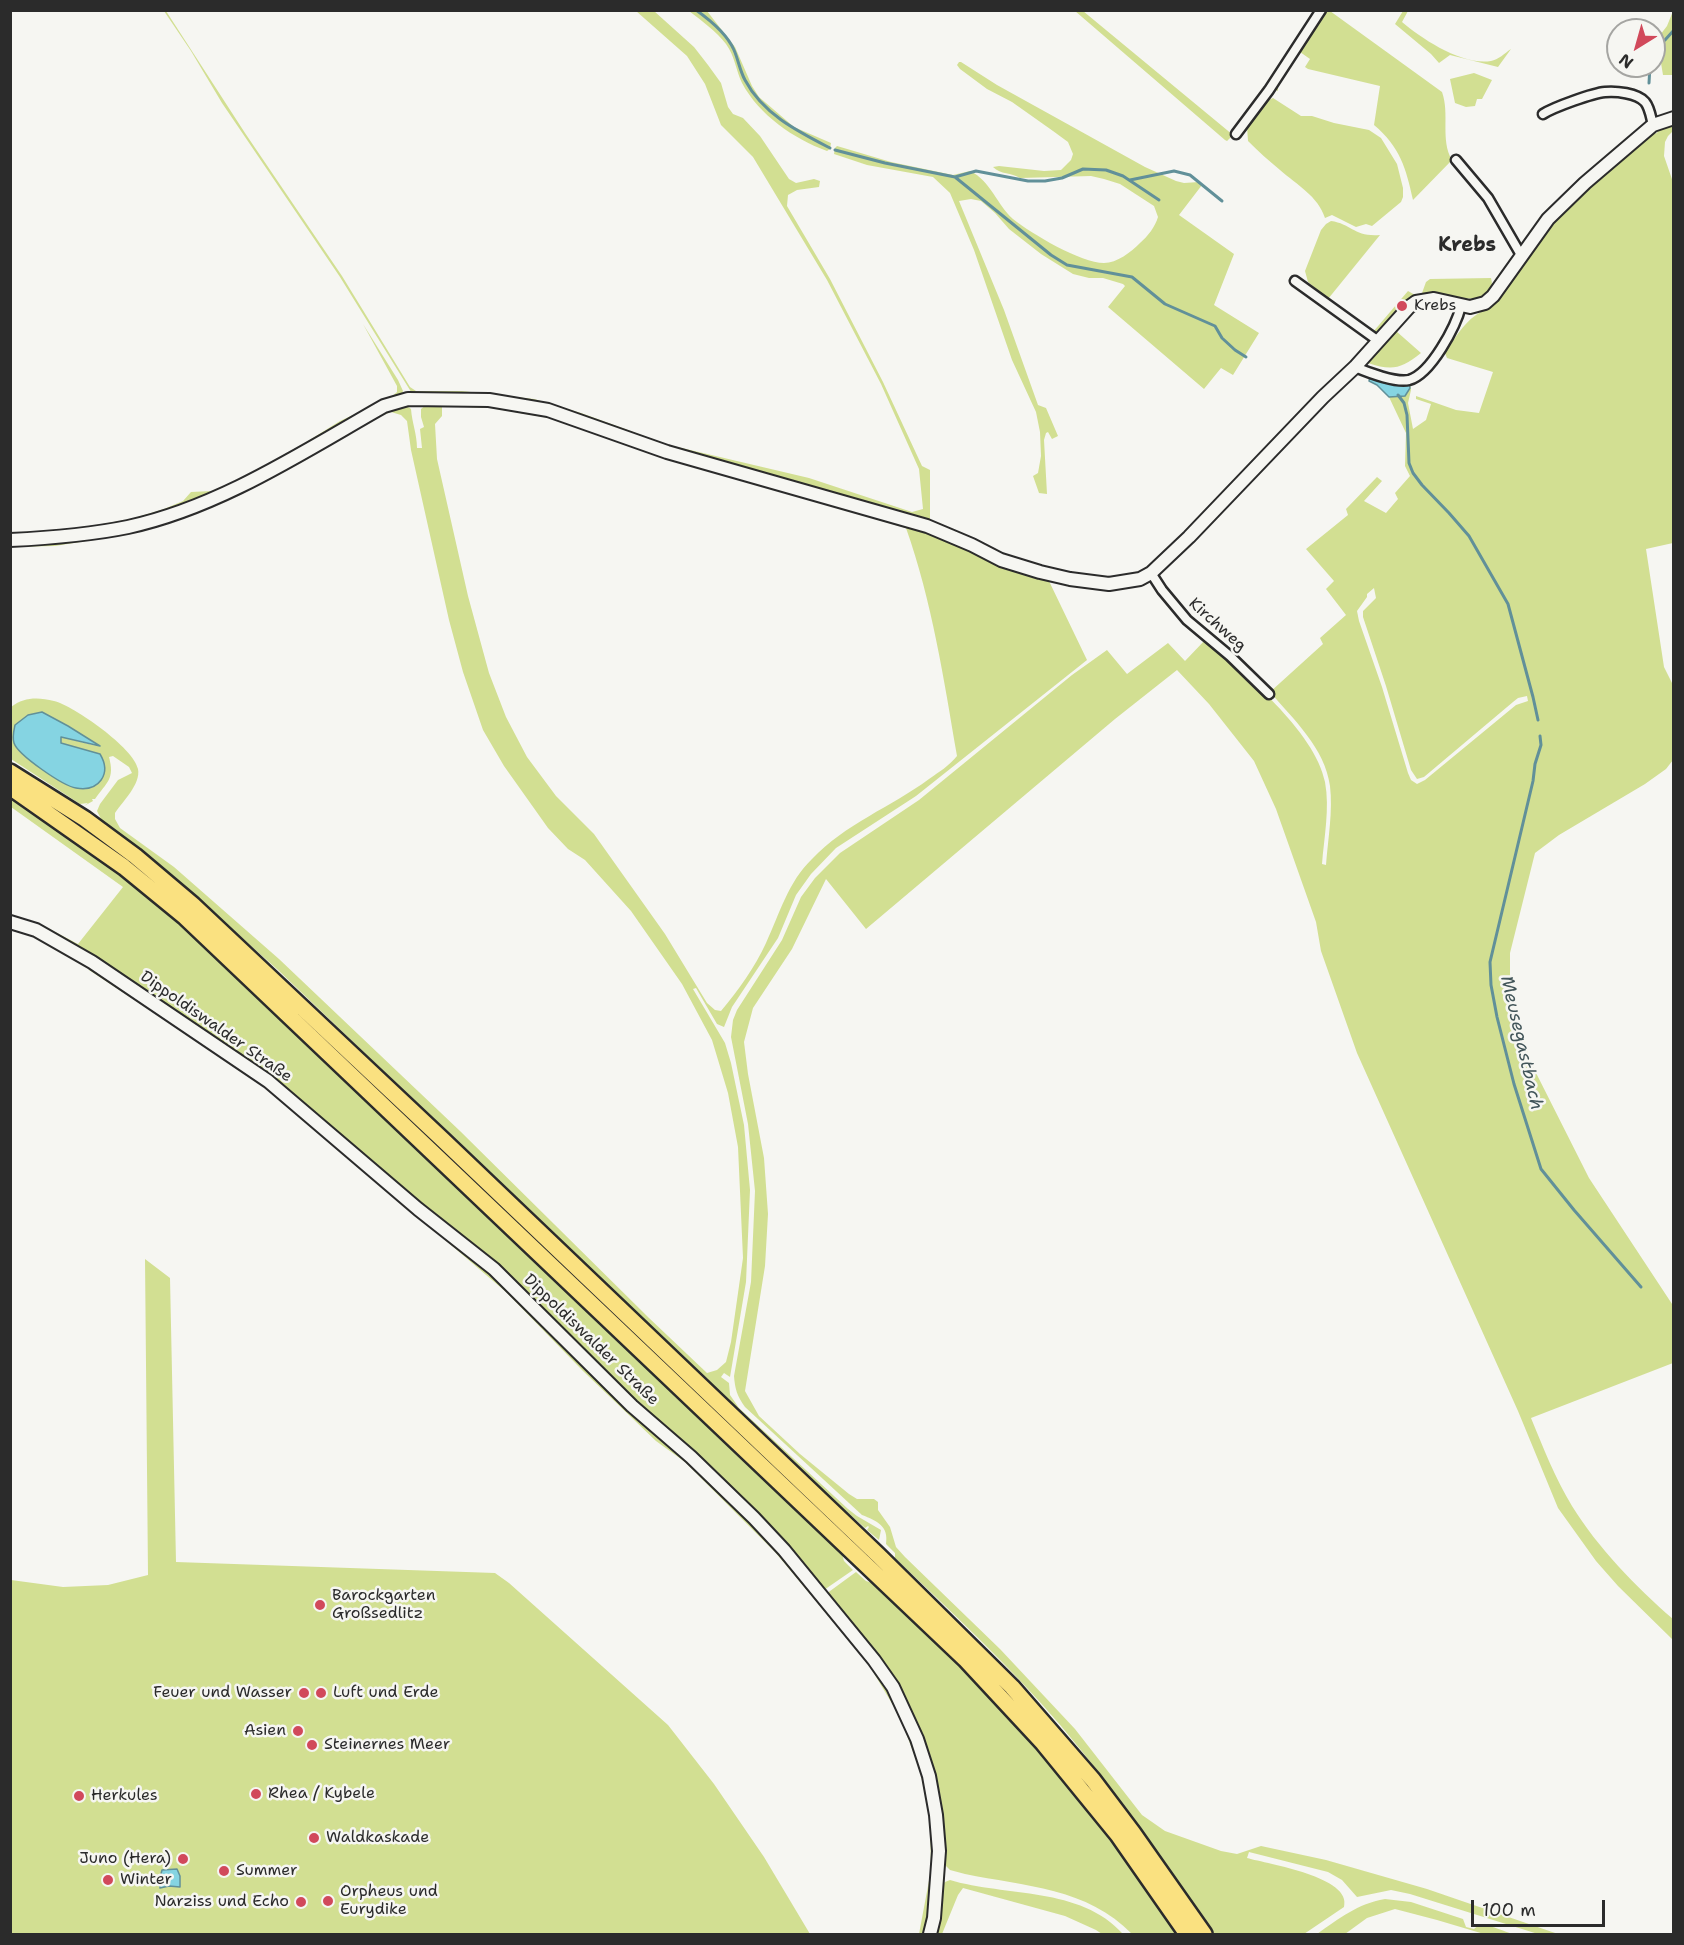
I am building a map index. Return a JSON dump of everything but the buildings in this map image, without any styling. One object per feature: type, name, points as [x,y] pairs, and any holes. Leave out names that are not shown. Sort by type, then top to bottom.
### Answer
[{"type":"highway","points":[[10,772],[93,825],[135,856],[193,905],[443,1140],[868,1556],[1043,1743],[1118,1835],[1187,1935]]},
{"type":"highway","points":[[10,787],[124,867],[185,917],[1012,1688],[1093,1780],[1204,1935]]},
{"type":"street","points":[[1236,134],[1269,90],[1322,10]]},
{"type":"street","points":[[1543,114],[1602,92],[1613,92],[1641,99],[1647,106],[1653,125]]},
{"type":"street","points":[[10,540],[77,537],[170,515],[244,485],[384,406],[408,399],[489,400],[548,410],[667,452],[927,526],[1001,560],[1040,572],[1109,584],[1140,579],[1150,573],[1189,537],[1310,410],[1355,367],[1408,307],[1416,302],[1434,299],[1470,308],[1485,303],[1493,296],[1548,219],[1578,189],[1653,125],[1674,118]]},
{"type":"street","points":[[1456,160],[1488,198],[1521,255]]},
{"type":"street","points":[[1295,281],[1377,340]]},
{"type":"street","points":[[1355,367],[1409,380],[1424,369],[1443,346],[1458,318],[1461,306]]},
{"type":"street","name":"Kirchweg","points":[[1150,573],[1187,620],[1230,656],[1269,694]]},
{"type":"street","name":"Dippoldiswalder Straße","points":[[10,922],[36,930],[92,962],[268,1081],[418,1209],[494,1269],[632,1406],[691,1456],[784,1550],[874,1660],[892,1687],[917,1739],[929,1776],[939,1851],[934,1918],[930,1935]]},
{"type":"green space","points":[[164,11],[342,276],[410,387],[416,391],[462,391],[534,399],[581,413],[669,445],[809,478],[912,512],[923,509],[919,469],[881,384],[827,280],[753,157],[721,125],[705,84],[687,56],[636,11],[654,11],[694,47],[721,83],[728,107],[733,114],[743,118],[760,136],[789,179],[796,183],[814,179],[820,181],[819,187],[797,190],[788,195],[787,206],[830,279],[883,382],[922,466],[930,470],[930,524],[670,449],[550,407],[413,395],[340,277],[222,103]]},
{"type":"green space","points":[[689,11],[707,11],[735,47],[759,97],[794,127],[831,143],[830,149],[827,151],[802,140],[778,125],[749,95],[726,44]]},
{"type":"green space","points":[[1075,11],[1083,11],[1233,135],[1227,141],[1225,140]]},
{"type":"green space","points":[[1324,11],[1330,11],[1442,92],[1446,144],[1452,160],[1413,200],[1401,159],[1383,133],[1374,125],[1380,86],[1308,69],[1305,67],[1310,59],[1300,52],[1278,85],[1278,91],[1276,90],[1275,83]]},
{"type":"green space","points":[[1403,11],[1408,11],[1402,22],[1420,36],[1456,55],[1468,59],[1491,61],[1511,49],[1498,67],[1450,55],[1439,63],[1395,24]]},
{"type":"green space","points":[[1673,11],[1673,75],[1666,75],[1667,26]]},
{"type":"green space","points":[[959,62],[1145,167],[1176,181],[1199,182],[1202,185],[1179,215],[1234,254],[1214,305],[1259,333],[1233,375],[1221,368],[1204,389],[1108,307],[1125,286],[1123,284],[1103,278],[1089,278],[1073,274],[1041,254],[1009,229],[981,201],[971,199],[959,201],[1004,310],[1038,405],[1046,408],[1058,436],[1052,439],[1048,432],[1044,440],[1047,494],[1039,493],[1033,476],[1038,473],[1041,456],[1036,412],[1012,360],[974,250],[950,193],[933,177],[867,165],[834,154],[835,148],[837,146],[891,162],[953,175],[970,171],[989,187],[1007,213],[1021,225],[1057,247],[1094,262],[1109,263],[1128,253],[1148,234],[1158,217],[1154,206],[1120,184],[1104,179],[1091,176],[1020,178],[996,170],[993,167],[1061,170],[1071,160],[1073,154],[1068,142],[1012,102],[987,89],[960,69],[957,65]]},
{"type":"green space","points":[[1474,73],[1492,80],[1482,99],[1477,99],[1475,106],[1466,107],[1455,103],[1450,79]]},
{"type":"green space","points":[[1273,98],[1301,116],[1312,116],[1369,130],[1381,138],[1397,164],[1403,188],[1401,202],[1372,226],[1366,224],[1356,227],[1332,215],[1325,218],[1322,210],[1306,191],[1248,141],[1247,127],[1266,101]]},
{"type":"green space","points":[[1673,123],[1673,131],[1665,142],[1664,156],[1674,185],[1673,543],[1646,549],[1664,667],[1673,685],[1673,760],[1666,769],[1645,784],[1559,835],[1535,853],[1510,953],[1510,986],[1530,1061],[1589,1178],[1674,1307],[1673,1363],[1531,1418],[1555,1473],[1582,1522],[1618,1566],[1673,1619],[1673,1640],[1596,1561],[1558,1508],[1518,1411],[1357,1053],[1321,951],[1316,922],[1276,809],[1254,761],[1209,704],[1177,670],[1115,719],[866,929],[826,879],[792,949],[753,1008],[744,1042],[764,1158],[768,1214],[765,1266],[745,1391],[759,1416],[800,1454],[849,1494],[857,1499],[874,1499],[878,1502],[878,1510],[890,1527],[896,1547],[1000,1649],[1075,1729],[1142,1815],[1165,1831],[1221,1851],[1237,1854],[1261,1846],[1326,1860],[1427,1889],[1558,1934],[1538,1934],[1391,1890],[1357,1897],[1342,1880],[1328,1872],[1249,1852],[1247,1858],[1289,1868],[1323,1880],[1336,1888],[1343,1897],[1344,1907],[1304,1934],[1214,1934],[1121,1802],[1042,1704],[895,1558],[895,1553],[886,1544],[884,1528],[862,1515],[745,1407],[740,1399],[734,1376],[751,1282],[755,1191],[748,1124],[731,1037],[733,1020],[737,1010],[782,940],[801,897],[815,878],[840,853],[919,800],[1072,675],[1107,650],[1127,674],[1168,643],[1185,661],[1206,639],[1276,704],[1307,743],[1319,763],[1325,782],[1327,813],[1322,864],[1326,865],[1331,805],[1327,772],[1307,735],[1270,692],[1323,644],[1320,638],[1346,615],[1326,589],[1334,581],[1306,549],[1348,515],[1346,509],[1377,477],[1382,481],[1364,501],[1386,513],[1398,499],[1395,493],[1410,476],[1405,466],[1406,433],[1389,397],[1400,395],[1410,384],[1408,403],[1413,429],[1426,420],[1431,404],[1416,399],[1416,396],[1456,410],[1479,413],[1493,372],[1447,358],[1445,353],[1468,322],[1487,309],[1554,218],[1651,132],[1657,133],[1659,127]],"holes":[[[1374,588],[1376,598],[1363,611],[1363,617],[1411,770],[1417,779],[1424,777],[1518,698],[1527,696],[1528,701],[1516,705],[1425,780],[1417,784],[1411,780],[1408,773],[1359,621],[1357,611],[1367,594]]]},
{"type":"green space","points":[[1331,221],[1364,234],[1380,235],[1328,299],[1308,282],[1305,271],[1321,230]]},
{"type":"green space","points":[[1491,278],[1491,288],[1486,295],[1477,298],[1453,298],[1422,293],[1426,282],[1430,279]]},
{"type":"green space","points":[[1408,291],[1415,295],[1390,322],[1373,332]]},
{"type":"green space","points":[[363,324],[398,380],[403,391],[401,395],[212,496],[129,523],[28,537],[25,532],[74,529],[131,519],[183,501],[191,492],[212,491],[276,461],[340,421],[390,398],[397,392],[397,386]]},
{"type":"green space","points":[[1396,331],[1421,353],[1396,367],[1390,368],[1368,363]]},
{"type":"green space","points":[[461,402],[547,413],[928,530],[1048,579],[1087,660],[916,796],[836,848],[811,874],[796,895],[778,938],[732,1007],[724,1027],[717,1024],[696,988],[693,989],[725,1043],[731,1063],[744,1125],[750,1190],[746,1282],[730,1377],[724,1373],[721,1377],[729,1383],[730,1395],[739,1408],[848,1509],[881,1530],[879,1540],[867,1530],[868,1526],[865,1528],[846,1511],[844,1512],[278,970],[178,881],[102,821],[97,811],[100,804],[118,780],[132,773],[129,767],[113,756],[109,757],[111,770],[109,780],[95,799],[84,806],[88,803],[80,804],[11,759],[11,707],[31,699],[63,704],[88,719],[115,740],[134,760],[138,769],[137,781],[115,813],[115,819],[120,828],[174,867],[279,959],[460,1131],[707,1373],[717,1370],[726,1362],[731,1342],[743,1258],[738,1147],[728,1093],[712,1040],[682,984],[631,911],[585,860],[568,849],[548,828],[504,766],[483,730],[463,672],[449,620],[411,450],[407,421],[401,415],[391,412],[365,422],[249,489],[174,521],[133,532],[55,546],[11,547],[11,544],[170,518],[386,410],[406,405],[411,409],[417,448],[422,448],[420,429],[424,427],[421,409],[426,405]],"holes":[[[442,406],[491,408],[549,418],[667,459],[906,528],[930,612],[957,756],[944,769],[839,836],[812,859],[791,888],[757,961],[721,1011],[715,1010],[707,1003],[665,934],[594,834],[556,796],[527,757],[506,717],[489,673],[468,596],[437,459],[435,424],[442,416]],[[20,720],[97,746],[61,737],[61,743]]]},
{"type":"green space","points":[[11,798],[63,832],[129,882],[180,925],[323,1058],[842,1554],[844,1561],[853,1570],[824,1590],[553,1320],[287,1092],[11,918],[10,914],[44,926],[78,944],[123,887],[11,807]]},
{"type":"green space","points":[[91,965],[253,1076],[488,1270],[750,1519],[852,1638],[889,1690],[903,1716],[929,1794],[936,1863],[931,1870],[930,1820],[920,1770],[900,1717],[869,1665],[775,1552],[685,1462],[656,1441],[583,1371],[506,1292],[253,1078],[89,970]]},
{"type":"green space","name":"Barockgarten Großsedlitz","points":[[145,1259],[170,1278],[176,1562],[495,1573],[668,1725],[714,1784],[764,1857],[810,1934],[11,1934],[11,1580],[63,1587],[108,1585],[148,1575]]},
{"type":"green space","points":[[856,1572],[872,1583],[978,1685],[1052,1765],[1114,1845],[1176,1934],[1132,1934],[1115,1919],[1096,1907],[1075,1898],[1032,1886],[965,1874],[950,1870],[946,1866],[921,1739],[826,1594]]},
{"type":"green space","points":[[931,1870],[935,1879],[926,1934],[919,1934]]},
{"type":"green space","points":[[950,1880],[1064,1900],[1106,1919],[1123,1934],[1102,1934],[1065,1916],[963,1888],[942,1934],[934,1934],[942,1886]]},
{"type":"green space","points":[[1385,1899],[1411,1902],[1463,1919],[1466,1927],[1474,1929],[1487,1926],[1513,1934],[1484,1934],[1395,1909],[1367,1918],[1345,1934],[1317,1934],[1357,1908]]},
{"type":"water","points":[[1370,377],[1409,384],[1410,388],[1405,396],[1389,397],[1377,385],[1369,381]]},
{"type":"water","points":[[42,712],[100,746],[61,737],[61,743],[100,754],[105,768],[104,775],[97,784],[84,789],[61,782],[17,748],[13,738],[15,725],[28,715]]},
{"type":"water","points":[[177,1869],[180,1876],[180,1887],[160,1888],[162,1870]]},
{"type":"waterway","name":"Meusegastbach","points":[[696,10],[727,38],[745,80],[761,103],[793,128],[830,148]]},
{"type":"waterway","name":"Meusegastbach","points":[[1666,39],[1674,30]]},
{"type":"waterway","name":"Meusegastbach","points":[[1649,78],[1649,83]]},
{"type":"waterway","name":"Meusegastbach","points":[[835,150],[955,177],[1051,255],[1067,265],[1132,277],[1165,304],[1215,326],[1222,338],[1246,357]]},
{"type":"waterway","points":[[955,177],[976,171],[1028,181],[1045,181],[1062,178],[1083,169],[1106,170],[1123,176],[1159,200]]},
{"type":"waterway","points":[[1130,180],[1174,171],[1190,175],[1222,201]]},
{"type":"waterway","name":"Meusegastbach","points":[[1398,395],[1404,403],[1407,415],[1409,463],[1413,473],[1469,536],[1508,604],[1538,720]]},
{"type":"waterway","name":"Meusegastbach","points":[[1540,736],[1541,745],[1490,962],[1491,985],[1514,1084],[1541,1169],[1641,1287]]},
{"type":"place","name":"Krebs","points":[[1402,306]]},
{"type":"place","name":"Barockgarten Großsedlitz","points":[[320,1605]]},
{"type":"place","name":"Feuer und Wasser","points":[[304,1693]]},
{"type":"place","name":"Luft und Erde","points":[[321,1693]]},
{"type":"place","name":"Asien","points":[[298,1731]]},
{"type":"place","name":"Steinernes Meer","points":[[312,1745]]},
{"type":"place","name":"Rhea / Kybele","points":[[256,1794]]},
{"type":"place","name":"Herkules","points":[[79,1796]]},
{"type":"place","name":"Waldkaskade","points":[[314,1838]]},
{"type":"place","name":"Juno (Hera)","points":[[183,1859]]},
{"type":"place","name":"Summer","points":[[224,1871]]},
{"type":"place","name":"Winter","points":[[108,1880]]},
{"type":"place","name":"Orpheus und Eurydike","points":[[328,1901]]},
{"type":"place","name":"Narziss und Echo","points":[[301,1902]]},
{"type":"district","name":"Krebs","points":[[1467,246]]}]
